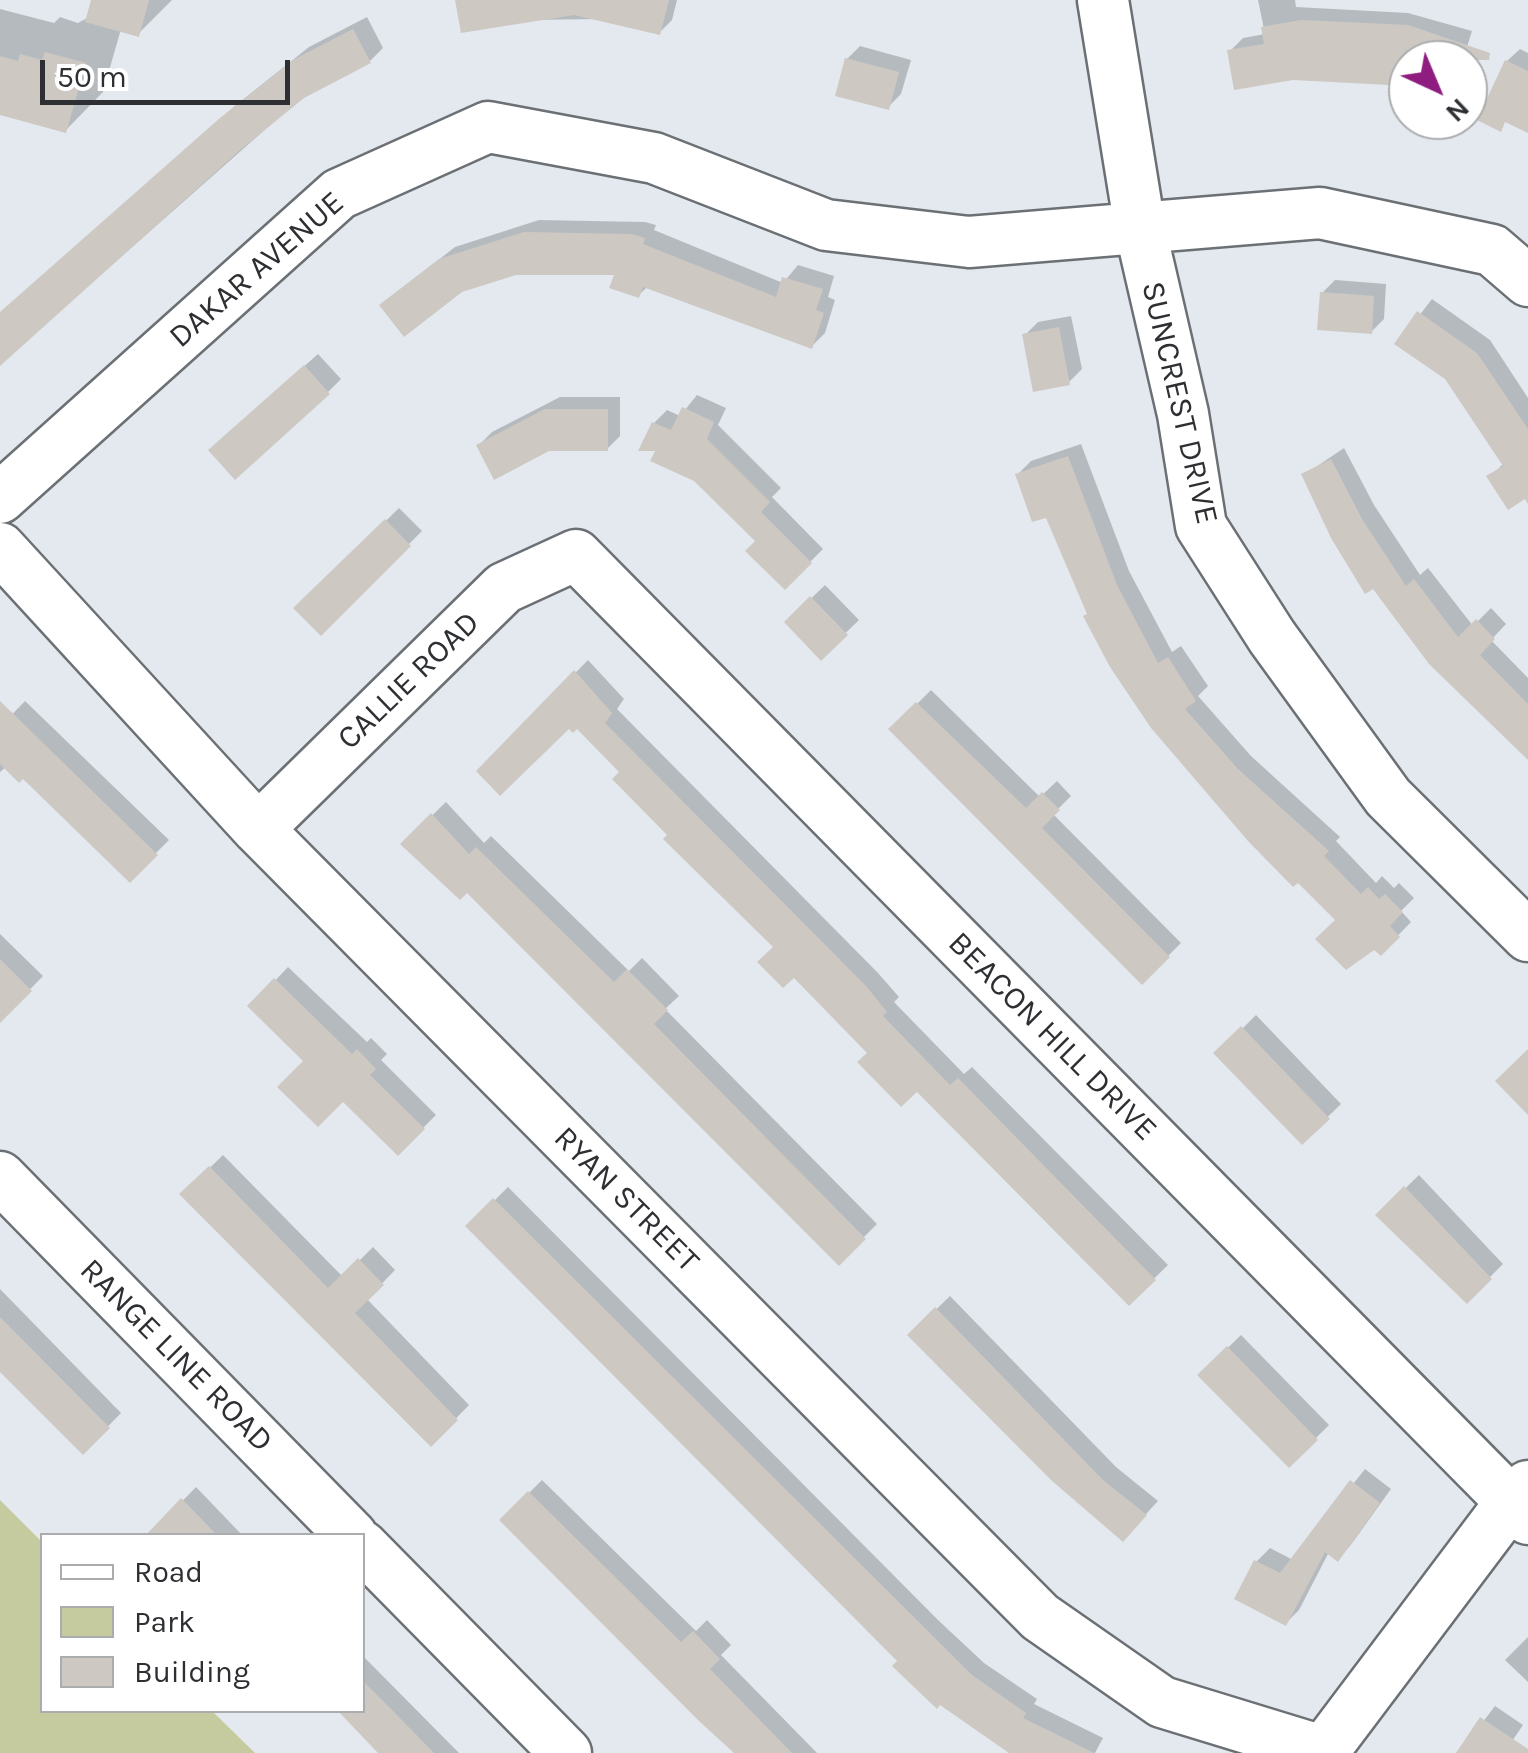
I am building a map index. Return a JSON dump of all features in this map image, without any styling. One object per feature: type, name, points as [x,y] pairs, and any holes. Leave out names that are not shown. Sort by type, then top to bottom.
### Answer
[{"type":"street","name":"SUNCREST DRIVE","points":[[1103,0],[1140,228],[1183,414],[1201,526],[1272,637],[1388,797],[1528,936]]},
{"type":"street","name":"DAKAR AVENUE","points":[[0,498],[339,194],[488,127],[654,158],[826,225],[968,242],[1320,213],[1492,250],[1528,281]]},
{"type":"street","name":"RYAN STREET","points":[[0,548],[258,829],[1040,1616],[1162,1702],[1322,1752]]},
{"type":"street","name":"CALLIE ROAD","points":[[258,829],[504,588],[576,555]]},
{"type":"street","name":"BEACON HILL DRIVE","points":[[576,555],[1522,1502]]},
{"type":"street","name":"RANGE LINE ROAD","points":[[0,1177],[349,1533]]},
{"type":"street","points":[[1322,1752],[1522,1502]]},
{"type":"street","points":[[365,1549],[566,1753]]},
{"type":"green space","points":[[0,1500],[40,1540],[40,1713],[214,1713],[255,1753],[0,1753]]},
{"type":"building","points":[[91,0],[149,0],[139,37],[85,22]]},
{"type":"building","points":[[455,0],[669,0],[660,35],[574,15],[461,33]]},
{"type":"building","points":[[1301,20],[1408,25],[1452,40],[1388,40],[1388,85],[1293,80],[1234,90],[1227,50],[1264,44],[1261,27]]},
{"type":"building","points":[[353,29],[371,63],[304,98],[239,151],[0,366],[0,312],[220,118],[293,60]]},
{"type":"building","points":[[45,52],[86,63],[66,133],[0,115],[0,56],[18,61],[20,54],[42,60]]},
{"type":"building","points":[[845,58],[899,72],[889,110],[835,96]]},
{"type":"building","points":[[1505,60],[1528,71],[1528,133],[1505,122],[1501,132],[1488,126],[1488,96]]},
{"type":"building","points":[[524,232],[631,234],[645,238],[643,244],[776,297],[782,277],[823,289],[816,310],[824,313],[812,349],[643,287],[639,298],[609,288],[614,275],[516,275],[462,292],[404,337],[379,305],[439,259]]},
{"type":"building","points":[[1320,292],[1374,296],[1372,334],[1317,330]]},
{"type":"building","points":[[1417,311],[1477,353],[1528,429],[1528,504],[1525,499],[1508,510],[1486,476],[1503,466],[1445,379],[1394,344]]},
{"type":"building","points":[[1059,327],[1070,385],[1033,392],[1022,334]]},
{"type":"building","points":[[304,365],[330,394],[235,480],[208,450]]},
{"type":"building","points":[[682,407],[714,422],[707,439],[770,502],[761,512],[812,563],[785,590],[745,551],[755,541],[694,481],[650,461],[655,451],[638,451],[652,422],[671,430]]},
{"type":"building","points":[[545,409],[608,409],[608,451],[549,451],[494,480],[476,445]]},
{"type":"building","points":[[1068,456],[1117,585],[1158,663],[1168,657],[1196,701],[1185,709],[1238,769],[1329,851],[1324,856],[1361,894],[1368,887],[1379,899],[1385,894],[1403,912],[1390,926],[1400,937],[1381,956],[1374,950],[1346,970],[1315,939],[1335,920],[1298,883],[1293,887],[1248,841],[1151,728],[1110,667],[1083,616],[1087,614],[1046,518],[1032,522],[1015,474]]},
{"type":"building","points":[[1331,459],[1362,519],[1406,586],[1414,579],[1458,637],[1476,619],[1495,639],[1480,655],[1528,704],[1528,760],[1429,664],[1373,589],[1365,594],[1331,538],[1301,474]]},
{"type":"building","points":[[385,519],[411,546],[321,636],[293,608]]},
{"type":"building","points":[[810,596],[848,635],[821,661],[784,622]]},
{"type":"building","points":[[574,670],[612,713],[605,723],[866,986],[887,1012],[883,1016],[950,1085],[958,1078],[1156,1280],[1129,1306],[917,1092],[901,1107],[857,1062],[867,1053],[794,978],[783,988],[757,962],[773,947],[663,839],[667,835],[612,779],[619,772],[577,729],[573,733],[569,729],[500,796],[476,771]]},
{"type":"building","points":[[0,701],[158,855],[130,883],[23,779],[19,783],[0,764]]},
{"type":"building","points":[[916,702],[1026,808],[1042,792],[1060,810],[1042,828],[1170,957],[1142,985],[888,729]]},
{"type":"building","points":[[431,813],[469,854],[476,847],[614,982],[627,969],[668,1010],[654,1024],[866,1239],[839,1266],[467,893],[460,900],[400,844]]},
{"type":"building","points":[[0,959],[32,991],[0,1023]]},
{"type":"building","points":[[274,978],[352,1054],[357,1049],[376,1069],[370,1075],[425,1129],[398,1156],[343,1102],[318,1127],[277,1087],[303,1061],[247,1006]]},
{"type":"building","points":[[1241,1026],[1330,1119],[1302,1145],[1213,1053]]},
{"type":"building","points":[[1528,1049],[1528,1115],[1495,1081]]},
{"type":"building","points":[[209,1166],[328,1288],[358,1258],[384,1285],[355,1313],[458,1420],[431,1447],[179,1194]]},
{"type":"building","points":[[1404,1186],[1492,1279],[1467,1304],[1375,1215]]},
{"type":"building","points":[[493,1198],[972,1675],[1026,1713],[1023,1718],[1094,1753],[1009,1753],[940,1705],[937,1709],[892,1666],[897,1661],[465,1226]]},
{"type":"building","points":[[935,1307],[1103,1480],[1147,1515],[1123,1542],[1051,1480],[907,1335]]},
{"type":"building","points":[[0,1317],[110,1428],[83,1455],[0,1372]]},
{"type":"building","points":[[1227,1346],[1318,1440],[1289,1468],[1197,1375]]},
{"type":"building","points":[[1350,1480],[1380,1503],[1338,1562],[1325,1552],[1286,1626],[1234,1599],[1254,1560],[1280,1573]]},
{"type":"building","points":[[528,1491],[681,1642],[693,1631],[720,1659],[710,1669],[792,1753],[734,1753],[699,1721],[499,1520]]},
{"type":"building","points":[[181,1498],[215,1533],[148,1533]]},
{"type":"building","points":[[365,1683],[434,1753],[378,1753],[340,1713],[365,1713]]},
{"type":"building","points":[[1480,1717],[1528,1749],[1528,1753],[1456,1753]]}]
